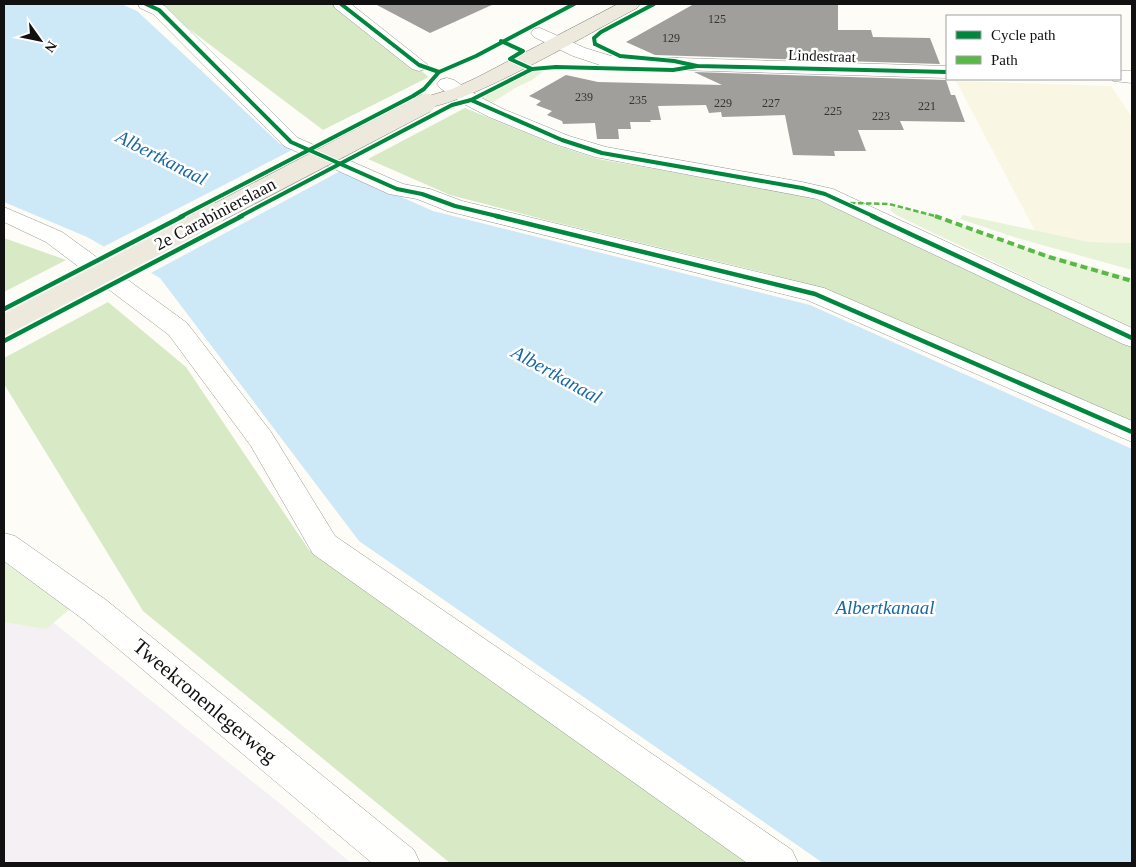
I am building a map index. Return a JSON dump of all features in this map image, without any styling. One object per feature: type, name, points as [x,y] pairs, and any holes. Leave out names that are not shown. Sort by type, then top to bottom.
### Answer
[{"type":"main road","name":"2e Carabinierslaan","points":[[453,89],[464,73],[597,4]]},
{"type":"main road","name":"2e Carabinierslaan","points":[[4,325],[453,89],[559,42],[631,4]]},
{"type":"street","points":[[146,4],[159,10],[291,142],[397,189],[422,194],[455,206],[815,294],[1132,432]]},
{"type":"street","points":[[340,4],[419,65]]},
{"type":"street","name":"Lindestraat","points":[[540,33],[579,52],[609,62],[946,72]]},
{"type":"street","points":[[453,89],[496,113],[562,140],[602,153],[802,188],[825,194],[1132,338]]},
{"type":"street","points":[[4,214],[54,237],[178,329],[261,439],[324,545],[779,863]]},
{"type":"street","name":"Tweekronenlegerweg","points":[[4,545],[95,610],[401,863]]},
{"type":"shaded area","points":[[956,81],[1111,86],[1132,117],[1132,243],[1089,242],[1035,231]]},
{"type":"shaded area","points":[[4,583],[283,806],[351,863],[4,863]]},
{"type":"green space","points":[[156,4],[336,4],[429,77],[323,130]]},
{"type":"green space","points":[[546,69],[532,80],[490,104],[482,98],[526,74]]},
{"type":"green space","points":[[465,108],[558,146],[598,159],[808,196],[933,249],[1132,343],[1132,425],[825,291],[762,272],[450,195],[368,159]]},
{"type":"green space","points":[[892,207],[931,215],[1015,245],[1132,278],[1132,328],[896,215],[890,210]]},
{"type":"green space","points":[[963,215],[1089,242],[1132,243],[1132,270],[1017,238],[960,219]]},
{"type":"green space","points":[[4,238],[66,260],[4,292]]},
{"type":"green space","points":[[108,302],[186,367],[309,550],[759,863],[450,863],[143,611],[4,384],[4,358]]},
{"type":"green space","points":[[4,562],[70,609],[46,629],[4,622]]},
{"type":"water","name":"Albertkanaal","points":[[4,4],[121,4],[137,11],[279,143],[433,211],[810,305],[1132,449],[1132,863],[823,863],[359,541],[160,278],[87,237],[4,202]]},
{"type":"pier","points":[[296,148],[344,169],[149,274],[101,248]]},
{"type":"building","points":[[375,4],[494,4],[430,33]]},
{"type":"building","points":[[694,4],[838,4],[838,30],[871,30],[873,37],[930,38],[940,64],[655,55],[626,42]]},
{"type":"building","points":[[694,72],[946,80],[951,95],[955,95],[965,122],[900,121],[904,130],[858,130],[866,151],[834,151],[835,156],[793,155],[785,115],[722,117],[721,112],[709,113],[706,105],[658,106],[661,120],[630,122],[631,129],[618,129],[619,139],[597,139],[595,123],[563,124],[562,121],[547,115],[552,111],[536,105],[541,101],[529,96],[566,75],[598,82],[722,85]]},
{"type":"marked path","points":[[850,203],[889,204],[927,213],[1049,257],[1132,281]]},
{"type":"cycle path","points":[[146,4],[159,10],[291,142],[397,189],[422,194],[455,206],[815,294],[1132,432]]},
{"type":"cycle path","points":[[341,4],[419,65],[439,72],[476,56],[574,4]]},
{"type":"cycle path","points":[[595,44],[594,38],[601,32],[654,4]]},
{"type":"cycle path","points":[[501,41],[523,51],[510,59],[532,69]]},
{"type":"cycle path","points":[[595,44],[620,56],[674,61],[697,66],[946,72]]},
{"type":"cycle path","points":[[4,341],[452,105],[471,100],[532,69],[556,67],[673,70],[697,66]]},
{"type":"cycle path","points":[[4,309],[413,96],[424,89],[439,72]]},
{"type":"cycle path","points":[[471,100],[562,140],[602,153],[802,188],[825,194],[1132,338]]}]
